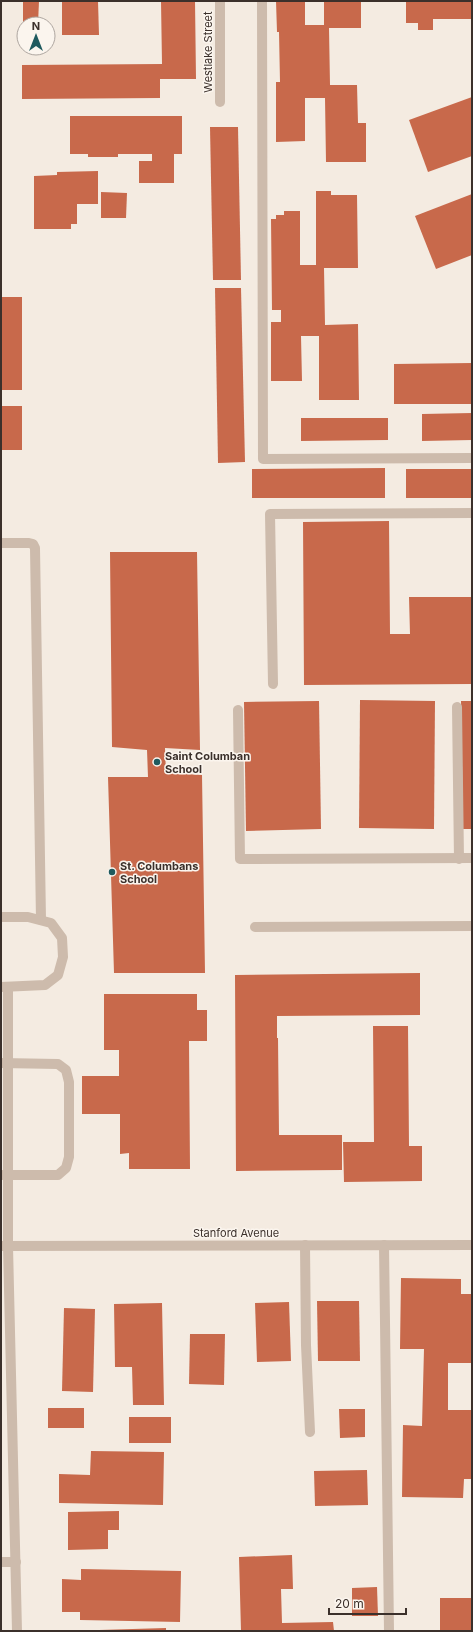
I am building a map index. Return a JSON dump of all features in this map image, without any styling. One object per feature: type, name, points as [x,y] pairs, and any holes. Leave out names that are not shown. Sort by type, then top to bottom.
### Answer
[{"type":"street","name":"Westlake Street","points":[[220,1],[220,102]]},
{"type":"street","points":[[262,1],[264,459],[472,458]]},
{"type":"street","points":[[273,684],[270,514],[472,513]]},
{"type":"street","points":[[1,543],[29,543],[33,544],[35,548],[41,920]]},
{"type":"street","points":[[457,707],[459,858]]},
{"type":"street","points":[[238,710],[240,859],[472,858]]},
{"type":"street","points":[[1,917],[28,917],[51,923],[62,938],[63,957],[58,975],[45,985],[4,987],[4,1246],[16,1562],[17,1631]]},
{"type":"street","points":[[254,927],[472,926]]},
{"type":"street","points":[[4,1063],[58,1064],[66,1070],[69,1082],[69,1157],[66,1168],[58,1175],[4,1175]]},
{"type":"street","points":[[305,1245],[306,1345],[310,1432]]},
{"type":"street","points":[[384,1245],[389,1631]]},
{"type":"street","name":"Stanford Avenue","points":[[4,1246],[472,1245]]},
{"type":"street","points":[[1,1562],[16,1562]]},
{"type":"building","points":[[23,1],[39,1],[38,16],[23,16]]},
{"type":"building","points":[[62,1],[98,1],[99,35],[62,35]]},
{"type":"building","points":[[161,1],[195,1],[196,79],[160,79],[160,98],[22,99],[22,65],[162,64]]},
{"type":"building","points":[[276,1],[305,1],[305,25],[324,25],[324,1],[361,1],[361,28],[329,28],[330,85],[357,85],[358,123],[366,123],[366,162],[326,162],[325,98],[305,98],[305,141],[276,142],[276,82],[280,82],[279,32],[277,32]]},
{"type":"building","points":[[406,1],[472,1],[472,19],[433,19],[433,30],[418,30],[418,23],[406,23]]},
{"type":"building","points":[[472,97],[472,156],[428,172],[409,120]]},
{"type":"building","points":[[70,116],[182,116],[182,154],[174,154],[174,183],[139,183],[139,161],[152,161],[152,154],[118,154],[118,157],[88,157],[88,154],[70,154]]},
{"type":"building","points":[[210,127],[238,127],[241,280],[213,280]]},
{"type":"building","points":[[98,171],[98,204],[77,204],[77,224],[71,224],[71,229],[34,229],[34,176],[57,175],[57,172]]},
{"type":"building","points":[[316,191],[331,191],[331,195],[357,195],[358,268],[324,268],[325,325],[358,324],[359,400],[319,400],[319,336],[301,336],[302,381],[271,381],[271,322],[281,322],[281,310],[272,310],[271,219],[276,219],[276,215],[284,215],[284,211],[300,211],[300,265],[316,265]]},
{"type":"building","points":[[101,192],[127,193],[126,218],[101,218]]},
{"type":"building","points":[[472,194],[472,255],[436,269],[415,216]]},
{"type":"building","points":[[215,288],[241,288],[245,462],[218,463]]},
{"type":"building","points":[[1,297],[22,297],[22,390],[1,390]]},
{"type":"building","points":[[472,363],[472,404],[394,404],[394,364]]},
{"type":"building","points":[[1,406],[22,406],[22,450],[1,450]]},
{"type":"building","points":[[472,413],[472,440],[422,441],[422,414]]},
{"type":"building","points":[[301,418],[388,418],[388,440],[301,441]]},
{"type":"building","points":[[385,468],[385,498],[252,498],[252,469]]},
{"type":"building","points":[[406,469],[472,469],[472,498],[406,498]]},
{"type":"building","points":[[389,521],[390,634],[410,634],[409,597],[472,597],[472,684],[304,685],[303,522]]},
{"type":"building","name":"Saint Columban School","points":[[110,552],[197,552],[200,750],[165,748],[166,773],[202,775],[205,973],[114,973],[108,777],[148,777],[147,750],[112,747]]},
{"type":"building","points":[[360,700],[435,701],[434,829],[359,828]]},
{"type":"building","points":[[319,701],[321,829],[246,831],[244,702]]},
{"type":"building","points":[[461,701],[472,701],[472,829],[463,829]]},
{"type":"building","points":[[420,973],[420,1015],[277,1016],[279,1135],[342,1135],[342,1170],[236,1171],[235,975]]},
{"type":"building","points":[[104,994],[197,994],[197,1010],[207,1010],[207,1041],[189,1041],[190,1169],[129,1169],[129,1153],[120,1154],[120,1114],[82,1114],[82,1076],[119,1076],[119,1050],[104,1050]]},
{"type":"building","points":[[373,1026],[408,1026],[409,1146],[422,1146],[422,1181],[344,1182],[343,1142],[374,1142]]},
{"type":"building","points":[[401,1278],[461,1279],[461,1294],[472,1294],[472,1363],[448,1363],[448,1410],[472,1410],[472,1479],[464,1479],[463,1498],[402,1497],[403,1425],[422,1426],[424,1349],[400,1349]]},
{"type":"building","points":[[317,1301],[359,1301],[360,1361],[318,1361]]},
{"type":"building","points":[[289,1302],[291,1361],[257,1362],[255,1303]]},
{"type":"building","points":[[162,1303],[164,1405],[133,1405],[132,1367],[115,1367],[114,1304]]},
{"type":"building","points":[[64,1308],[95,1309],[93,1392],[62,1391]]},
{"type":"building","points":[[190,1334],[225,1334],[224,1385],[189,1384]]},
{"type":"building","points":[[48,1408],[84,1408],[84,1428],[48,1428]]},
{"type":"building","points":[[339,1409],[365,1409],[365,1437],[340,1438]]},
{"type":"building","points":[[129,1417],[171,1417],[171,1443],[129,1443]]},
{"type":"building","points":[[91,1451],[164,1452],[163,1505],[59,1503],[59,1474],[90,1475]]},
{"type":"building","points":[[367,1470],[368,1505],[315,1506],[314,1471]]},
{"type":"building","points":[[119,1511],[119,1530],[108,1530],[108,1549],[68,1550],[68,1512]]},
{"type":"building","points":[[292,1555],[293,1589],[281,1589],[282,1623],[333,1622],[334,1631],[241,1631],[239,1557]]},
{"type":"building","points":[[81,1569],[181,1571],[180,1622],[80,1620],[80,1612],[62,1612],[62,1579],[81,1580]]},
{"type":"building","points":[[377,1587],[378,1616],[352,1616],[352,1588]]},
{"type":"building","points":[[440,1598],[472,1598],[472,1631],[440,1631]]},
{"type":"building","points":[[166,1628],[166,1631],[99,1631],[99,1630]]},
{"type":"place","name":"Saint Columban School","points":[[157,762]]},
{"type":"place","name":"St. Columbans School","points":[[112,872]]}]
